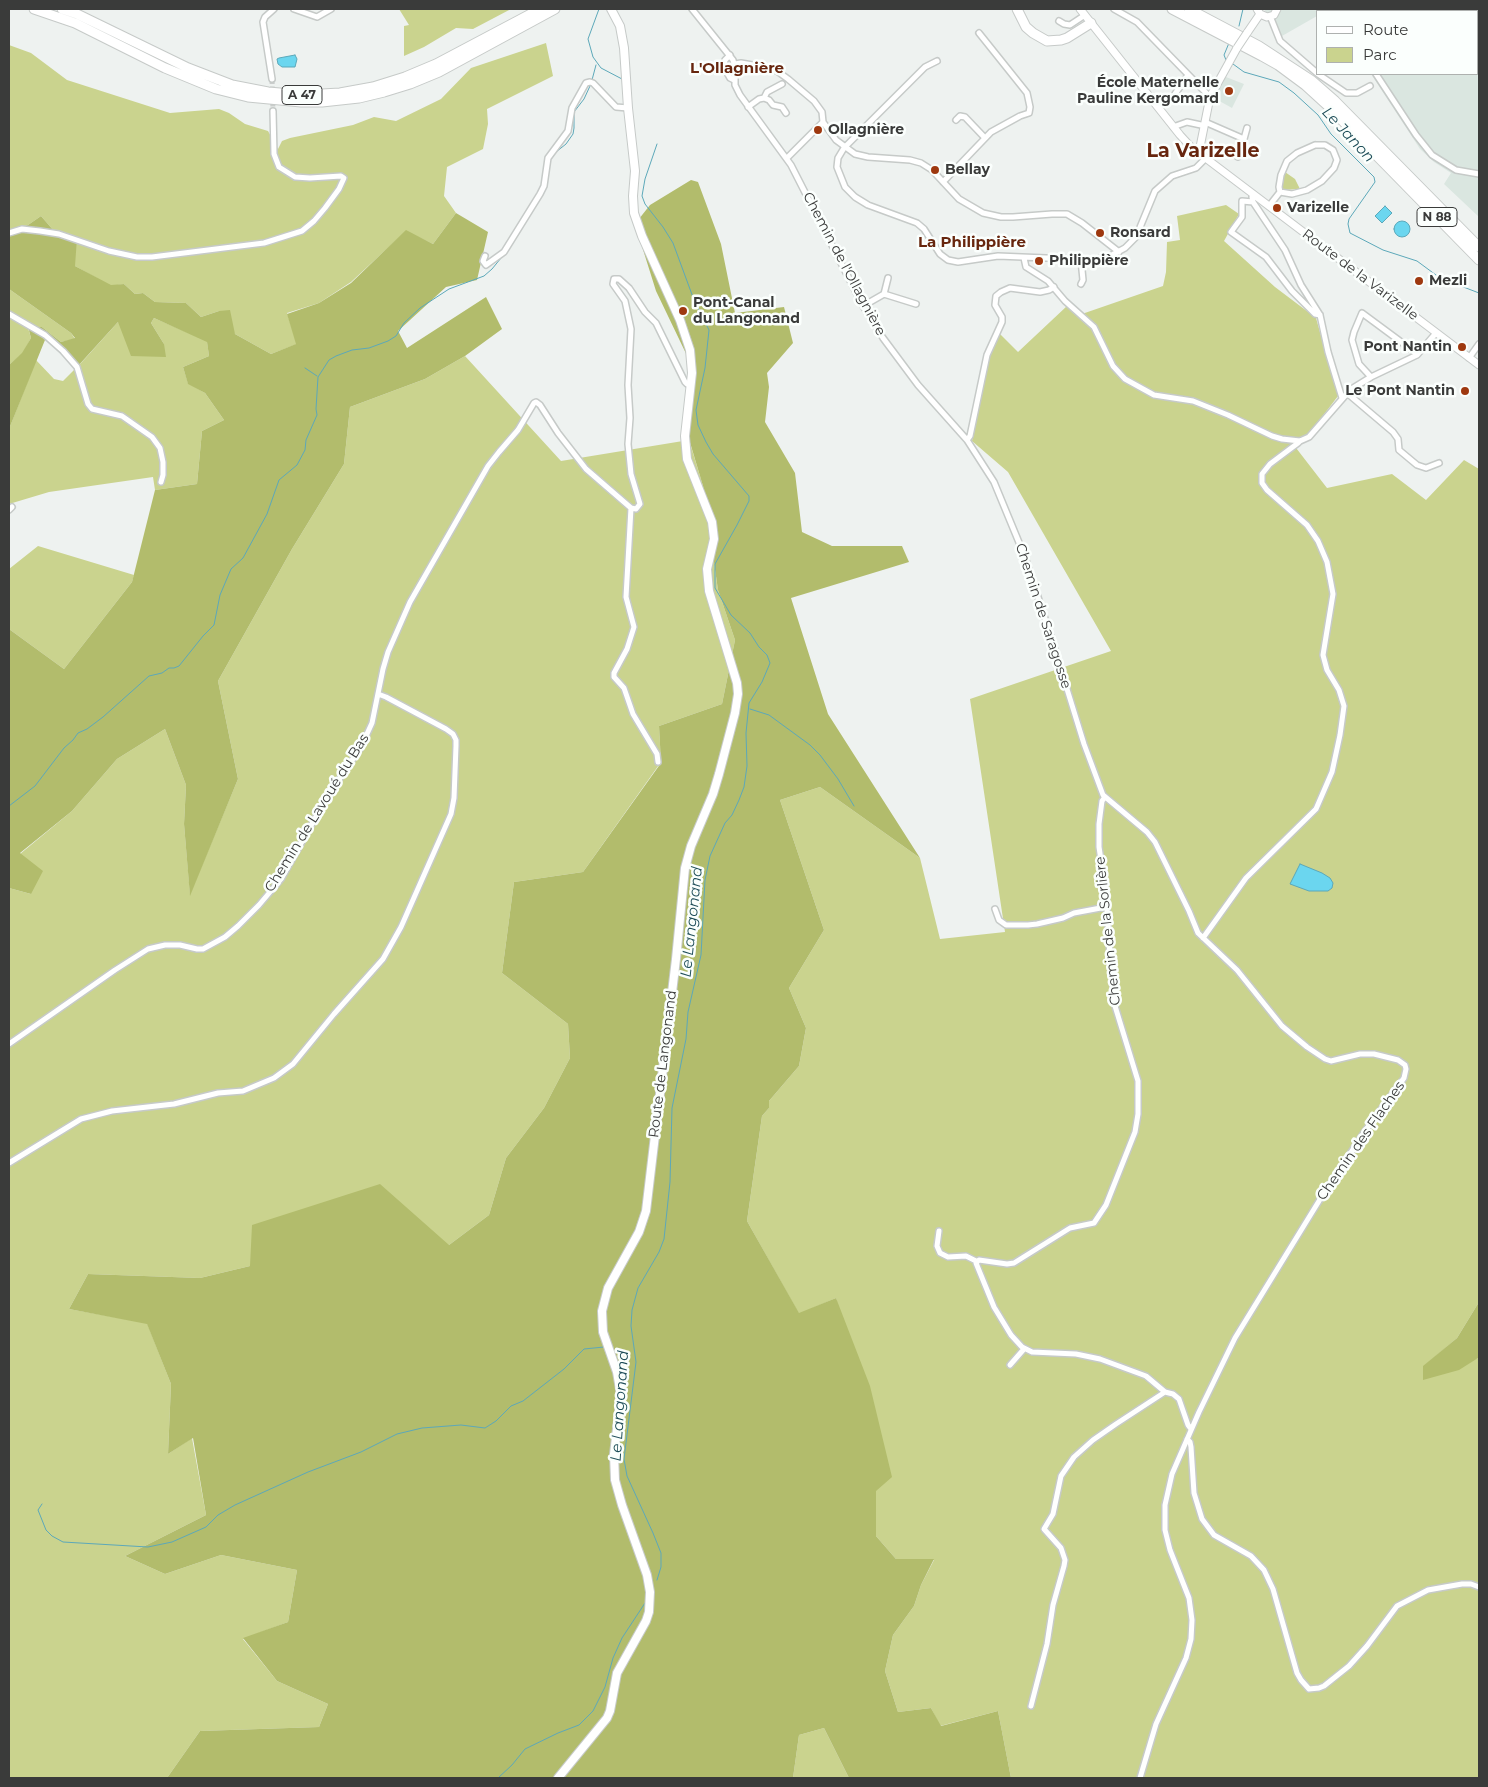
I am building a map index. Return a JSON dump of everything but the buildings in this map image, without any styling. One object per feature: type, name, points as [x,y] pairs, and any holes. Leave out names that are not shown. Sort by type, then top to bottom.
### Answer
[{"type":"highway","name":"A 47","points":[[34,9],[75,23],[165,68],[216,89],[248,97],[301,102],[359,98],[410,84],[451,65],[542,12]]},
{"type":"highway","name":"A 47","points":[[62,9],[77,14],[188,68],[232,84],[268,92],[304,95],[340,94],[373,87],[405,77],[436,64],[542,12],[555,9]]},
{"type":"highway","points":[[1017,9],[1026,27],[1047,41],[1067,38],[1091,22]]},
{"type":"highway","name":"N 88","points":[[1172,9],[1262,56],[1305,85],[1479,260]]},
{"type":"highway","name":"N 88","points":[[1190,9],[1259,46],[1299,71],[1335,101],[1479,247]]},
{"type":"main road","name":"Route de Langonand","points":[[558,1778],[607,1718],[610,1712],[617,1674],[649,1612],[650,1592],[647,1574],[615,1480],[614,1454],[621,1395],[617,1372],[603,1332],[602,1311],[608,1288],[639,1232],[646,1211],[685,868],[691,846],[713,794],[737,703],[736,683],[707,580],[707,569],[714,539],[712,522],[687,459],[685,436],[691,384],[691,362],[686,334],[634,213],[635,171],[623,37],[620,26],[611,9]]},
{"type":"main road","points":[[1198,152],[1210,97],[1237,48],[1248,33],[1258,12],[1267,17],[1276,12],[1277,9]]},
{"type":"main road","name":"Route de la Varizelle","points":[[1082,12],[1186,143],[1479,365]]},
{"type":"street","points":[[272,79],[263,22],[265,17],[274,9]]},
{"type":"street","points":[[294,9],[316,17],[331,9]]},
{"type":"street","name":"Chemin de l'Ollagnière","points":[[692,9],[730,56],[734,64],[734,80],[737,90],[787,158],[863,306],[883,338],[902,365],[968,440]]},
{"type":"street","points":[[1114,9],[1132,18],[1141,26],[1210,97]]},
{"type":"street","points":[[1060,21],[1070,25],[1082,12]]},
{"type":"street","points":[[1270,16],[1280,41],[1316,72]]},
{"type":"street","points":[[943,182],[991,132],[1022,114],[1029,113],[1030,107],[1027,93],[978,33]]},
{"type":"street","name":"Chemin de l'Ollagnière","points":[[730,56],[725,60],[724,68],[730,78],[734,80]]},
{"type":"street","points":[[937,61],[925,67],[844,148],[838,158],[837,167],[841,181],[850,193],[868,205],[916,223],[927,233],[940,254],[946,259],[958,262],[998,256],[1081,260],[1103,258],[1119,252],[1131,244],[1136,237],[1155,191],[1172,176],[1196,168],[1206,158]]},
{"type":"street","points":[[734,64],[741,63],[764,67],[783,75],[817,104],[822,112],[823,122],[832,136],[844,148],[855,154],[868,157],[917,161],[932,170],[952,193],[967,205],[992,215],[1013,217],[1060,214],[1074,217],[1119,252]]},
{"type":"street","points":[[1176,100],[1175,94],[1188,75]]},
{"type":"street","points":[[1320,75],[1346,93],[1357,93],[1370,86]]},
{"type":"street","points":[[1377,75],[1416,136],[1432,155],[1456,170],[1479,174]]},
{"type":"street","points":[[485,256],[483,261],[486,265],[504,252],[540,194],[544,186],[548,158],[568,131],[572,108],[586,83],[593,83],[616,107],[628,108]]},
{"type":"street","points":[[764,98],[767,92],[782,84]]},
{"type":"street","points":[[748,107],[759,99],[764,98],[774,105],[782,107],[786,113]]},
{"type":"street","points":[[9,233],[22,229],[59,234],[109,251],[137,257],[152,257],[264,243],[302,231],[314,221],[339,189],[344,178],[341,176],[295,177],[279,167],[274,154],[273,111]]},
{"type":"street","points":[[956,120],[960,116],[965,117],[985,138]]},
{"type":"street","points":[[787,158],[823,122]]},
{"type":"street","points":[[1173,126],[1187,122],[1203,124],[1244,139]]},
{"type":"street","points":[[1238,157],[1247,128]]},
{"type":"street","points":[[1269,206],[1280,192],[1281,174],[1291,157],[1314,145],[1324,146],[1333,150],[1336,156],[1336,164],[1322,181],[1300,193],[1287,194],[1280,192]]},
{"type":"street","points":[[1253,194],[1253,202],[1285,250],[1301,285],[1320,315],[1328,352],[1342,398]]},
{"type":"street","points":[[1253,202],[1242,201],[1242,217],[1232,232],[1260,252],[1315,314],[1320,315]]},
{"type":"street","points":[[1024,258],[1026,267],[1042,276],[1094,327],[1113,366],[1130,382],[1154,395],[1193,401],[1272,436],[1300,441]]},
{"type":"street","points":[[1081,260],[1083,280],[1081,284]]},
{"type":"street","points":[[863,306],[884,294],[888,278]]},
{"type":"street","points":[[658,762],[656,754],[633,714],[624,688],[614,677],[614,673],[627,649],[634,627],[626,597],[631,508],[636,509],[640,504],[631,474],[628,444],[630,418],[628,385],[631,329],[625,302],[613,284],[614,279],[619,279],[629,288],[645,312],[656,324],[685,382],[691,384]]},
{"type":"street","points":[[968,440],[987,355],[1002,322],[1002,317],[995,305],[996,296],[1010,288],[1040,292],[1054,287]]},
{"type":"street","points":[[884,294],[916,304]]},
{"type":"street","points":[[1357,308],[1416,355]]},
{"type":"street","points":[[1362,313],[1352,340],[1359,364],[1371,377]]},
{"type":"street","points":[[9,314],[45,335],[77,367],[88,404],[92,409],[122,416],[152,436],[160,448],[163,462],[164,475],[161,482]]},
{"type":"street","points":[[1203,938],[1246,878],[1316,809],[1332,772],[1344,706],[1323,655],[1333,594],[1327,562],[1318,541],[1307,525],[1267,490],[1262,483],[1262,474],[1270,464],[1300,441],[1312,435],[1346,392],[1371,377],[1416,355],[1436,333]]},
{"type":"street","points":[[1470,358],[1479,344]]},
{"type":"street","points":[[1346,392],[1394,432],[1398,439],[1399,450],[1417,465],[1426,468],[1439,463]]},
{"type":"street","name":"Chemin de Lavoué du Bas","points":[[9,1044],[115,970],[148,950],[165,945],[180,945],[203,949],[225,937],[259,905],[281,879],[327,797],[361,746],[372,723],[388,652],[410,602],[488,466],[518,430],[534,403],[536,402],[540,405],[558,433],[586,469],[631,508]]},
{"type":"street","name":"Chemin de Saragosse","points":[[968,440],[994,482],[1017,537],[1050,634],[1084,744],[1105,797]]},
{"type":"street","points":[[9,1163],[81,1119],[112,1111],[174,1104],[218,1092],[243,1091],[274,1078],[293,1064],[383,959],[401,927],[451,814],[454,798],[456,740],[453,734],[446,729],[378,694]]},
{"type":"street","name":"Chemin de la Sorlière","points":[[939,1231],[937,1246],[940,1253],[951,1257],[966,1256],[976,1261],[1014,1263],[1070,1228],[1094,1222],[1106,1204],[1132,1141],[1138,1114],[1138,1081],[1115,1006],[1106,893],[1100,860],[1099,836],[1102,801],[1105,797]]},
{"type":"street","name":"Chemin des Flaches","points":[[1105,797],[1138,824],[1154,842],[1166,863],[1198,934],[1237,970],[1282,1026],[1318,1056],[1331,1061],[1360,1054],[1380,1054],[1402,1062],[1406,1069],[1404,1078],[1328,1187],[1234,1338],[1172,1474],[1164,1520],[1166,1538],[1189,1598],[1192,1620],[1191,1639],[1186,1658],[1156,1724],[1140,1778]]},
{"type":"street","points":[[995,909],[999,920],[1006,925],[1028,925],[1106,907]]},
{"type":"street","points":[[976,1261],[976,1265],[997,1312],[1011,1335],[1024,1349],[1032,1352],[1076,1354],[1100,1359],[1146,1376],[1165,1392],[1176,1396],[1191,1429]]},
{"type":"street","points":[[1010,1365],[1024,1349]]},
{"type":"street","points":[[1031,1706],[1047,1644],[1053,1605],[1065,1560],[1061,1548],[1044,1529],[1052,1516],[1061,1476],[1074,1457],[1093,1440],[1165,1392]]},
{"type":"street","points":[[1187,1439],[1191,1447],[1194,1493],[1202,1519],[1214,1535],[1251,1556],[1264,1570],[1273,1589],[1297,1673],[1300,1680],[1309,1689],[1324,1686],[1349,1666],[1367,1646],[1397,1606],[1428,1590],[1462,1584],[1479,1587]]},
{"type":"shaded area","points":[[1264,9],[1328,9],[1316,10],[1316,17],[1282,36]]},
{"type":"shaded area","points":[[1328,9],[1466,10],[1328,10]]},
{"type":"shaded area","points":[[1478,29],[1479,217],[1444,184],[1451,173],[1434,162],[1420,149],[1372,75],[1478,75]]},
{"type":"shaded area","name":"École Maternelle Pauline Kergomard","points":[[1226,77],[1244,84],[1232,108],[1214,98]]},
{"type":"green space","points":[[399,9],[511,9],[473,29],[456,28],[424,47],[404,56],[404,26],[409,25]]},
{"type":"green space","points":[[546,43],[553,76],[487,109],[488,124],[483,149],[447,167],[444,196],[456,213],[433,244],[406,231],[351,282],[319,303],[287,313],[297,344],[271,354],[235,334],[219,311],[201,317],[186,303],[155,302],[143,293],[135,294],[124,284],[111,286],[75,266],[54,231],[41,216],[28,225],[9,231],[9,45],[31,53],[67,80],[170,113],[219,109],[229,113],[245,124],[268,131],[278,149],[282,141],[290,138],[353,125],[374,117],[396,121],[441,99],[471,68]]},
{"type":"green space","points":[[1285,172],[1295,179],[1300,189],[1283,190],[1282,182]]},
{"type":"green space","points":[[691,180],[698,182],[721,244],[735,313],[784,307],[793,343],[767,373],[769,387],[765,422],[795,473],[802,532],[832,546],[902,546],[909,562],[791,598],[828,714],[920,858],[820,787],[780,800],[824,930],[789,988],[806,1028],[799,1066],[769,1101],[769,1108],[762,1116],[747,1221],[799,1313],[836,1298],[870,1386],[892,1477],[876,1491],[876,1536],[896,1559],[934,1559],[921,1585],[914,1606],[893,1635],[885,1671],[898,1712],[931,1708],[941,1726],[998,1711],[1011,1778],[849,1778],[824,1728],[799,1735],[793,1778],[167,1778],[200,1731],[319,1727],[328,1704],[277,1681],[243,1638],[288,1622],[297,1570],[221,1555],[165,1574],[125,1556],[206,1515],[193,1438],[168,1454],[171,1384],[147,1324],[69,1309],[88,1274],[200,1278],[250,1266],[252,1225],[380,1184],[449,1245],[489,1215],[506,1158],[544,1108],[570,1058],[568,1024],[502,973],[514,882],[583,872],[661,763],[659,726],[722,704],[735,640],[718,590],[703,486],[686,429],[691,364],[656,291],[635,224],[650,205]]},
{"type":"green space","points":[[1226,205],[1239,214],[1224,241],[1275,287],[1316,318],[1338,396],[1309,434],[1293,444],[1327,488],[1392,474],[1426,500],[1464,460],[1479,469],[1479,1302],[1457,1338],[1423,1367],[1423,1379],[1478,1358],[1479,1355],[1479,1778],[1011,1778],[998,1711],[940,1726],[931,1708],[898,1712],[885,1671],[893,1635],[914,1606],[921,1585],[934,1560],[896,1559],[876,1536],[876,1491],[836,1298],[799,1314],[747,1221],[762,1116],[769,1108],[769,1101],[799,1066],[806,1028],[789,988],[824,930],[780,800],[820,787],[920,858],[940,939],[1005,932],[970,699],[1111,651],[1008,472],[972,441],[988,356],[1000,334],[1018,352],[1067,306],[1079,315],[1163,286],[1166,272],[1167,242],[1180,240],[1177,216]]},
{"type":"green space","points":[[456,213],[488,232],[477,280],[446,287],[398,331],[407,348],[486,297],[502,329],[465,356],[425,379],[350,407],[344,464],[292,549],[218,681],[238,779],[190,896],[184,824],[186,785],[165,729],[117,759],[72,811],[20,853],[43,871],[31,894],[9,888],[9,629],[64,669],[132,582],[155,490],[197,484],[202,431],[224,420],[205,393],[188,384],[183,367],[209,356],[207,342],[154,318],[151,323],[164,344],[166,357],[131,356],[118,322],[78,366],[47,335],[9,429],[9,365],[22,353],[31,338],[28,327],[42,327],[61,342],[75,338],[71,333],[9,289],[9,231],[28,225],[41,216],[54,231],[77,238],[75,266],[111,285],[124,284],[135,294],[143,293],[155,302],[186,303],[201,317],[219,311],[230,310],[235,334],[271,354],[296,344],[287,314],[319,303],[351,283],[406,230],[433,244]]},
{"type":"green space","points":[[9,289],[71,333],[75,339],[61,342],[42,327],[28,328],[31,338],[23,353],[9,365]]},
{"type":"green space","points":[[154,318],[207,341],[209,356],[183,367],[188,383],[205,393],[224,420],[202,431],[197,484],[155,490],[153,477],[49,492],[9,504],[9,429],[36,360],[54,379],[63,381],[118,322],[164,344],[151,323]]},
{"type":"green space","points":[[465,356],[561,461],[689,440],[703,486],[718,590],[735,640],[722,704],[659,726],[661,762],[583,872],[514,882],[502,973],[568,1024],[570,1058],[544,1108],[506,1158],[489,1215],[449,1245],[250,1266],[200,1278],[88,1274],[69,1309],[147,1323],[171,1384],[168,1454],[192,1438],[206,1515],[125,1556],[165,1574],[221,1555],[297,1570],[288,1622],[243,1639],[277,1681],[328,1704],[319,1727],[200,1731],[167,1778],[9,1778],[9,888],[31,894],[20,854],[72,811],[117,759],[165,729],[186,785],[184,824],[190,894],[238,779],[218,681],[292,549],[344,464],[350,407],[425,379]]},
{"type":"green space","points":[[38,546],[134,575],[132,582],[64,669],[9,629],[9,569]]},
{"type":"green space","points":[[1479,1302],[1478,1358],[1459,1370],[1423,1380],[1423,1366],[1457,1338]]},
{"type":"green space","points":[[824,1728],[849,1778],[793,1778],[799,1735]]},
{"type":"water","points":[[295,55],[297,59],[295,67],[282,67],[278,64],[277,59]]},
{"type":"water","points":[[1385,206],[1392,213],[1382,223],[1375,216]]},
{"type":"water","points":[[1399,221],[1405,221],[1410,226],[1408,235],[1399,237],[1394,232],[1394,226]]},
{"type":"water","points":[[1300,864],[1330,878],[1333,883],[1332,888],[1328,891],[1309,891],[1290,884]]},
{"type":"waterway","name":"Le Langonand","points":[[599,9],[588,39],[593,57],[601,68],[622,79]]},
{"type":"waterway","name":"Le Janon","points":[[1239,26],[1243,9]]},
{"type":"waterway","name":"Le Janon","points":[[1226,60],[1224,55],[1229,43]]},
{"type":"waterway","name":"Le Janon","points":[[1233,64],[1244,72],[1279,82],[1294,93],[1318,115],[1331,134],[1374,177],[1375,182],[1349,219],[1350,233],[1383,250],[1417,261],[1440,278],[1479,293]]},
{"type":"waterway","points":[[592,80],[596,65]]},
{"type":"waterway","points":[[556,152],[566,144],[573,134],[574,112],[584,99],[590,86]]},
{"type":"waterway","name":"Le Langonand","points":[[657,144],[645,179],[642,196],[645,204],[673,243],[694,300],[709,330],[705,368],[696,410],[698,425],[713,454],[749,496],[749,501],[737,525],[715,564],[715,588],[731,615],[750,633],[767,655],[770,663],[762,682],[749,703],[746,733],[747,766],[744,787],[732,815],[725,823],[710,856],[705,880],[701,955],[688,1012],[686,1039],[672,1108],[670,1182],[664,1239],[659,1252],[638,1288],[632,1310],[631,1326],[636,1362],[624,1459],[627,1476],[661,1553],[661,1567],[657,1580]]},
{"type":"waterway","points":[[9,806],[35,786],[78,733],[103,717],[149,676],[179,666],[214,625],[220,595],[231,569],[243,558],[267,514],[279,480],[297,465],[305,450],[306,440],[317,415],[318,377],[329,360],[352,350],[369,348],[388,341],[396,336],[404,323],[420,308],[449,289],[484,276],[501,258]]},
{"type":"waterway","points":[[305,368],[317,376]]},
{"type":"waterway","points":[[750,709],[769,715],[810,745],[838,779],[854,806]]},
{"type":"waterway","points":[[42,1504],[38,1510],[46,1530],[63,1542],[148,1547],[172,1542],[206,1527],[218,1515],[235,1505],[308,1472],[361,1452],[397,1434],[422,1428],[461,1425],[485,1428],[496,1421],[511,1406],[523,1401],[564,1369],[584,1349],[604,1347]]},
{"type":"waterway","points":[[498,1778],[525,1749],[579,1725],[593,1711],[605,1687],[613,1658],[622,1638],[645,1603]]},
{"type":"tunnel","points":[[272,79],[273,111]]},
{"type":"place","name":"École Maternelle Pauline Kergomard","points":[[1229,91]]},
{"type":"place","name":"Ollagnière","points":[[818,130]]},
{"type":"place","name":"Bellay","points":[[935,170]]},
{"type":"place","name":"Varizelle","points":[[1277,208]]},
{"type":"place","name":"Ronsard","points":[[1100,233]]},
{"type":"place","name":"Philippière","points":[[1039,261]]},
{"type":"place","name":"Mezli","points":[[1419,281]]},
{"type":"place","name":"Pont-Canal du Langonand","points":[[683,311]]},
{"type":"place","name":"Pont Nantin","points":[[1462,347]]},
{"type":"place","name":"Le Pont Nantin","points":[[1465,391]]},
{"type":"district","name":"L'Ollagnière","points":[[737,69]]},
{"type":"district","name":"La Varizelle","points":[[1203,151]]},
{"type":"district","name":"La Philippière","points":[[972,243]]}]
